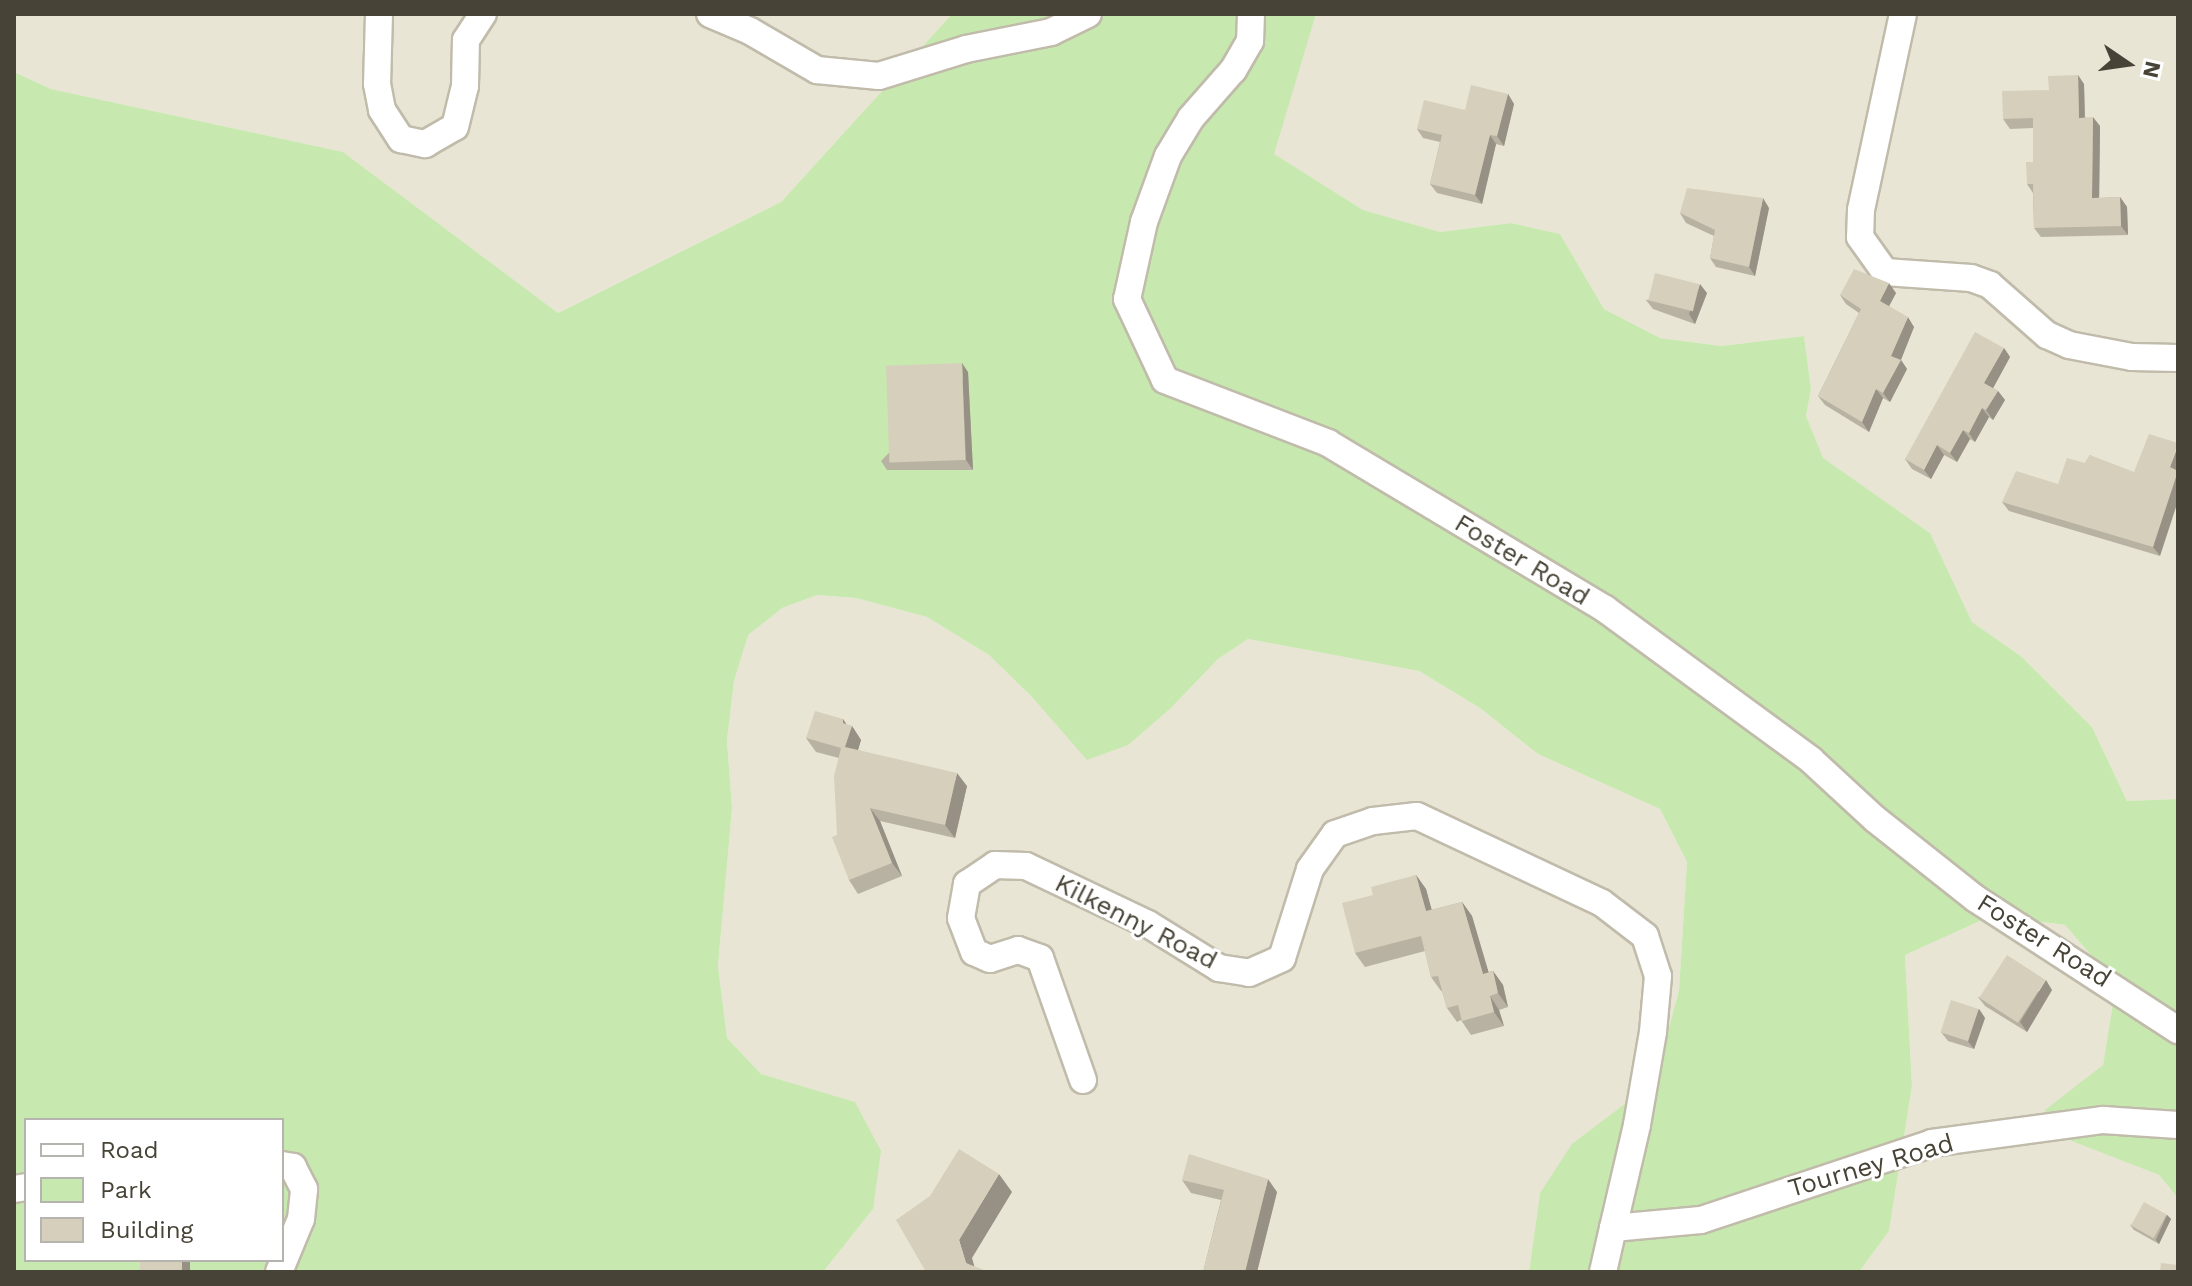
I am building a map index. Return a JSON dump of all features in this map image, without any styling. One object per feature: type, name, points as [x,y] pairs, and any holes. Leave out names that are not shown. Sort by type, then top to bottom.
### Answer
[{"type":"street","points":[[379,14],[377,84],[382,110],[401,139],[425,144],[455,127],[465,86],[466,40],[483,14]]},
{"type":"street","points":[[710,14],[750,31],[817,70],[879,76],[966,49],[1051,32],[1088,14]]},
{"type":"street","points":[[1903,14],[1861,210],[1860,237],[1885,272],[1971,278],[1990,285],[2047,335],[2069,345],[2132,357],[2178,358]]},
{"type":"street","name":"Foster Road","points":[[1256,15],[1250,41],[1233,70],[1191,118],[1168,156],[1144,222],[1127,299],[1165,380],[1328,443],[1605,609],[1811,760],[1875,819],[1976,899],[2178,1030]]},
{"type":"street","name":"Kilkenny Road","points":[[1083,1080],[1040,958],[1018,950],[990,959],[974,952],[961,918],[967,884],[995,865],[1026,866],[1148,924],[1219,968],[1249,973],[1282,958],[1310,869],[1335,834],[1373,821],[1417,816],[1602,903],[1645,936],[1658,976],[1653,1032],[1637,1125],[1613,1228]]},
{"type":"street","name":"Tourney Road","points":[[1613,1228],[1701,1220],[1932,1143],[2103,1120],[2178,1125]]},
{"type":"street","points":[[284,1165],[293,1167],[304,1189],[301,1219],[284,1260]]},
{"type":"street","points":[[1603,1272],[1613,1228]]},
{"type":"shaded area","points":[[14,14],[952,14],[781,202],[558,313],[343,152],[51,89],[14,72]]},
{"type":"shaded area","points":[[1316,14],[2178,14],[2178,799],[2127,801],[2092,727],[2022,657],[1972,622],[1929,532],[1823,459],[1806,416],[1811,389],[1804,336],[1721,346],[1660,338],[1604,309],[1560,234],[1511,223],[1440,232],[1363,210],[1273,154]]},
{"type":"shaded area","points":[[817,595],[856,598],[927,617],[989,655],[1033,698],[1128,744],[1171,708],[1218,659],[1248,639],[1419,671],[1480,708],[1538,754],[1660,809],[1687,862],[1679,990],[1655,1082],[1540,1193],[1529,1272],[823,1272],[873,1209],[854,1102],[761,1074],[727,1038],[718,966],[732,808],[727,740],[734,681],[747,635],[782,608]]},
{"type":"shaded area","points":[[1993,915],[2065,925],[2116,984],[2103,1065],[2055,1134],[2159,1175],[2178,1198],[2178,1272],[1859,1272],[1889,1231],[1912,1086],[1905,955]]},
{"type":"green space","points":[[952,14],[1316,14],[1274,154],[1363,210],[1440,232],[1511,223],[1560,234],[1604,309],[1660,338],[1721,346],[1804,336],[1811,389],[1806,416],[1823,458],[1930,533],[1972,622],[2022,657],[2092,727],[2127,801],[2178,799],[2178,1198],[2159,1175],[2054,1134],[2045,1110],[2103,1065],[2116,984],[2065,925],[1993,915],[1905,955],[1912,1086],[1889,1231],[1859,1272],[1529,1272],[1540,1193],[1572,1144],[1655,1081],[1679,990],[1687,862],[1660,809],[1538,754],[1480,708],[1419,671],[1248,639],[1218,659],[1171,708],[1128,745],[1087,760],[1033,698],[989,655],[927,617],[856,598],[817,595],[782,608],[748,635],[734,681],[727,740],[732,808],[718,966],[727,1038],[761,1074],[855,1102],[881,1151],[873,1209],[823,1272],[14,1272],[14,72],[51,89],[343,152],[558,313],[781,202]]},
{"type":"building","points":[[2078,75],[2079,118],[2093,117],[2092,198],[2120,197],[2121,226],[2034,228],[2033,184],[2027,184],[2026,162],[2033,162],[2033,118],[2003,119],[2002,91],[2049,90],[2048,76]]},
{"type":"building","points":[[1471,85],[1508,94],[1497,136],[1490,135],[1475,195],[1430,184],[1442,135],[1417,129],[1424,100],[1465,110]]},
{"type":"building","points":[[1687,188],[1763,198],[1749,267],[1710,258],[1715,230],[1680,213]]},
{"type":"building","points":[[1854,269],[1889,283],[1880,301],[1908,317],[1891,356],[1901,360],[1883,393],[1876,389],[1862,422],[1818,396],[1861,309],[1840,295]]},
{"type":"building","points":[[1655,273],[1700,284],[1693,311],[1648,300]]},
{"type":"building","points":[[1975,332],[2004,348],[1984,383],[1998,391],[1986,410],[1982,408],[1969,433],[1963,430],[1950,453],[1937,445],[1924,470],[1905,459]]},
{"type":"building","points":[[962,363],[965,460],[889,463],[886,366]]},
{"type":"building","points":[[2149,434],[2178,443],[2170,467],[2178,471],[2153,547],[2002,502],[2016,471],[2058,484],[2067,458],[2085,463],[2090,455],[2134,472]]},
{"type":"building","points":[[815,711],[843,719],[843,723],[852,726],[845,747],[957,773],[945,825],[870,808],[892,863],[849,880],[832,837],[837,835],[834,776],[841,748],[806,738]]},
{"type":"building","points":[[1416,875],[1426,911],[1462,902],[1483,974],[1493,971],[1498,993],[1490,996],[1494,1012],[1462,1021],[1458,1005],[1447,1008],[1438,976],[1431,977],[1421,936],[1355,953],[1342,903],[1373,895],[1371,887]]},
{"type":"building","points":[[2007,955],[2046,980],[2018,1023],[1979,998]]},
{"type":"building","points":[[1951,1000],[1979,1009],[1968,1041],[1940,1032]]},
{"type":"building","points":[[959,1149],[999,1174],[959,1240],[966,1263],[989,1272],[926,1272],[896,1220],[930,1196]]},
{"type":"building","points":[[1189,1154],[1268,1179],[1245,1272],[1203,1272],[1224,1190],[1182,1180]]},
{"type":"building","points":[[2144,1202],[2167,1215],[2154,1238],[2131,1226]]},
{"type":"building","points":[[140,1262],[182,1262],[182,1272],[140,1272]]},
{"type":"building","points":[[2161,1263],[2178,1265],[2178,1272],[2160,1272]]}]
